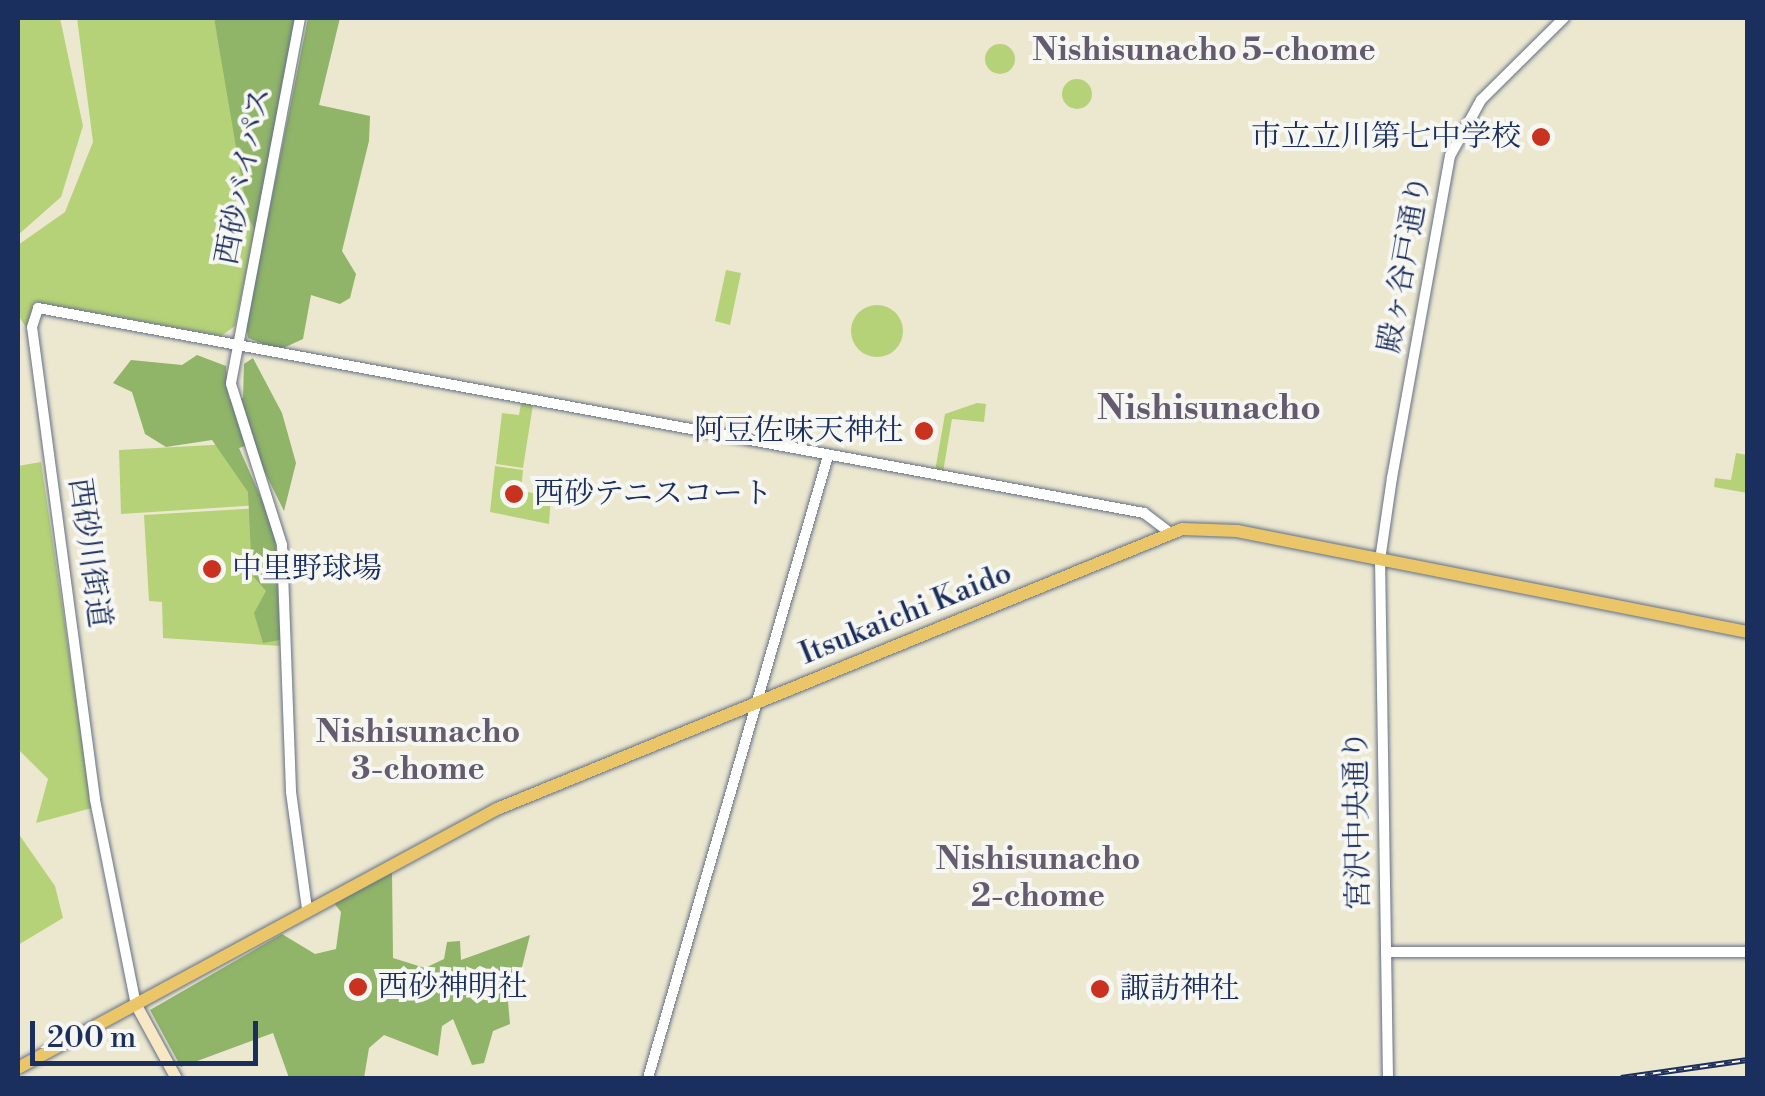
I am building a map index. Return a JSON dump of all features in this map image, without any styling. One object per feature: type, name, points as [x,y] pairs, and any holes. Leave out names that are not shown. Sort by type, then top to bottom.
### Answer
[{"type":"main road","name":"Itsukaichi Kaido","points":[[18,1068],[480,817],[1170,532],[1204,527],[1748,632]]},
{"type":"main road","points":[[136,1005],[176,1078]]},
{"type":"street","name":"西砂バイパス","points":[[300,18],[236,344],[234,405],[282,544],[291,792],[307,909]]},
{"type":"street","name":"殿ヶ谷戸通り","points":[[1380,560],[1450,156],[1482,100],[1564,18]]},
{"type":"street","name":"西砂川街道","points":[[136,1005],[95,799],[32,318],[50,308],[236,344]]},
{"type":"street","points":[[236,344],[1154,515],[1170,532]]},
{"type":"street","points":[[648,1078],[828,456]]},
{"type":"street","name":"宮沢中央通り","points":[[1380,560],[1388,1078]]},
{"type":"street","points":[[1386,952],[1748,952]]},
{"type":"green space","points":[[18,18],[60,18],[83,126],[61,197],[18,235]]},
{"type":"green space","points":[[77,18],[214,18],[255,230],[235,326],[221,336],[36,302],[29,332],[18,315],[18,245],[65,212],[93,142]]},
{"type":"green space","points":[[214,18],[296,18],[255,230],[248,217]]},
{"type":"green space","points":[[308,18],[340,18],[319,105],[370,116],[369,141],[342,251],[356,274],[350,298],[340,304],[311,295],[303,339],[279,350],[248,338],[246,326]]},
{"type":"green space","points":[[1000,44],[1014,53],[1015,59],[1006,73],[1000,74],[986,65],[985,59],[994,45]]},
{"type":"green space","points":[[1077,79],[1088,83],[1092,94],[1088,105],[1077,109],[1066,105],[1062,94],[1066,83]]},
{"type":"green space","points":[[726,270],[741,273],[730,325],[715,321]]},
{"type":"green space","points":[[877,305],[895,313],[903,331],[895,349],[877,357],[859,349],[851,331],[859,313]]},
{"type":"green space","points":[[197,355],[226,366],[229,399],[243,398],[244,364],[253,358],[282,413],[296,463],[284,511],[251,444],[239,448],[275,529],[280,640],[263,643],[254,613],[266,591],[252,575],[248,492],[212,440],[166,447],[145,434],[132,392],[113,383],[131,360],[182,365]]},
{"type":"green space","points":[[521,403],[533,405],[523,468],[496,464],[502,413],[519,415]]},
{"type":"green space","points":[[977,403],[986,404],[984,422],[952,419],[943,472],[935,471],[945,414]]},
{"type":"green space","points":[[231,444],[261,505],[121,514],[119,450]]},
{"type":"green space","points":[[1736,453],[1747,455],[1747,493],[1714,487],[1715,478],[1731,480]]},
{"type":"green space","points":[[41,462],[92,808],[36,823],[48,779],[18,749],[18,466]]},
{"type":"green space","name":"西砂テニスコート","points":[[495,466],[523,470],[521,491],[551,496],[549,524],[490,512]]},
{"type":"green space","name":"中里野球場","points":[[262,508],[277,558],[280,646],[163,638],[162,602],[149,601],[144,515]]},
{"type":"green space","points":[[18,833],[55,886],[63,918],[18,945]]},
{"type":"green space","points":[[392,871],[393,958],[425,968],[444,959],[447,942],[460,941],[461,960],[530,935],[521,971],[506,979],[510,1024],[493,1031],[484,1063],[472,1065],[453,1019],[442,1026],[438,1056],[384,1035],[369,1048],[364,1078],[289,1078],[273,1033],[181,1067],[150,1010],[282,934],[315,954],[336,949],[341,912],[334,903]]},
{"type":"railway","points":[[1621,1078],[1748,1060]]},
{"type":"place","name":"市立立川第七中学校","points":[[1541,137]]},
{"type":"place","name":"阿豆佐味天神社","points":[[924,431]]},
{"type":"place","name":"西砂テニスコート","points":[[514,494]]},
{"type":"place","name":"中里野球場","points":[[212,569]]},
{"type":"place","name":"西砂神明社","points":[[358,987]]},
{"type":"place","name":"諏訪神社","points":[[1100,989]]},
{"type":"district","name":"Nishisunacho 5-chome","points":[[1204,50]]},
{"type":"district","name":"Nishisunacho","points":[[1209,409]]},
{"type":"district","name":"Nishisunacho 3-chome","points":[[418,752]]},
{"type":"district","name":"Nishisunacho 2-chome","points":[[1038,878]]}]
